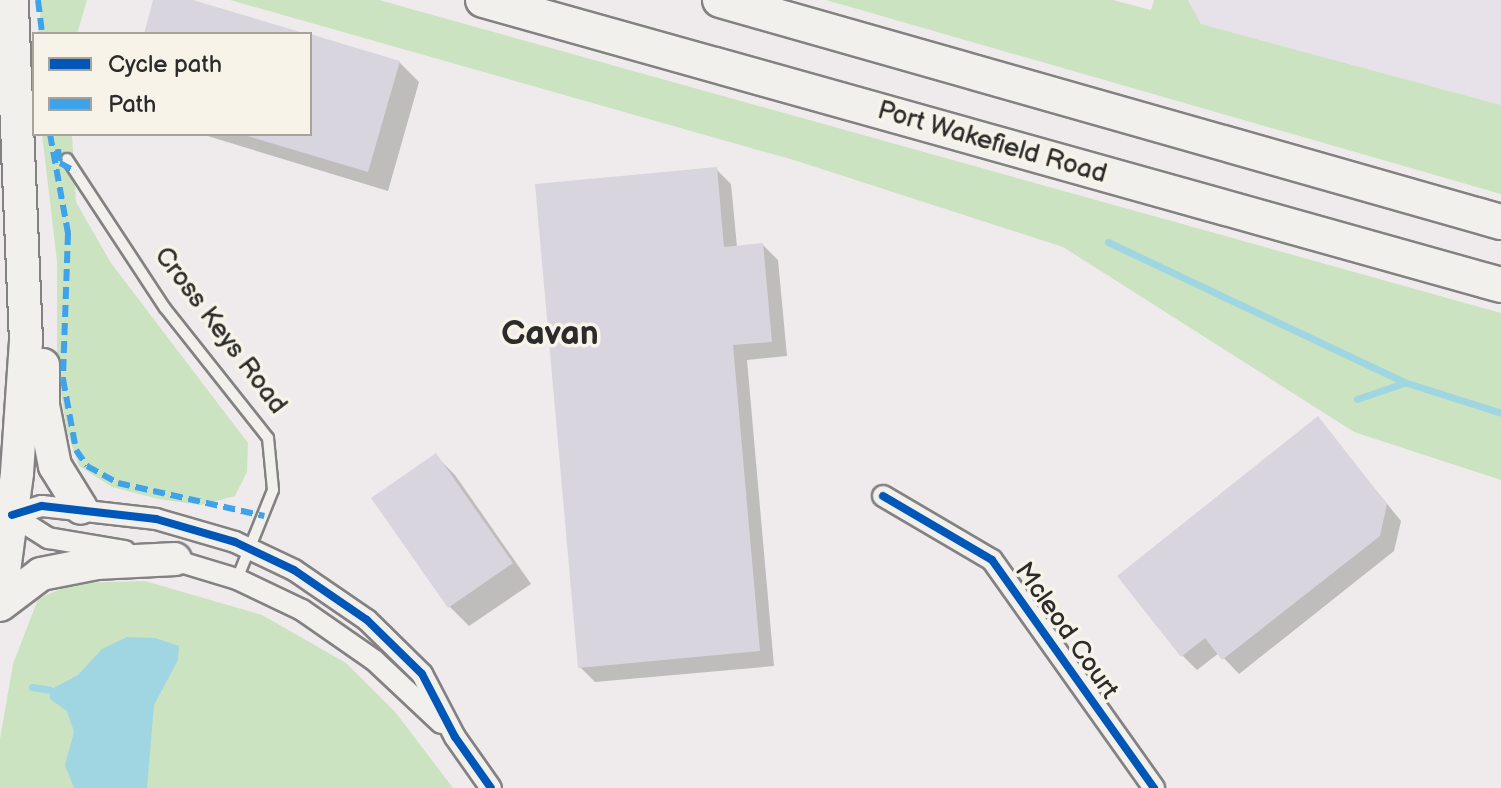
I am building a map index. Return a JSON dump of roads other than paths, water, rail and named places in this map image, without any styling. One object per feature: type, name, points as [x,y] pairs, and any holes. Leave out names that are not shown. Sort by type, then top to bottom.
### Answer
[{"type":"highway","name":"Port Wakefield Road","points":[[483,0],[1501,285]]},
{"type":"highway","points":[[720,0],[1501,222]]},
{"type":"main road","points":[[0,603],[4,510],[26,341],[12,0]]},
{"type":"main road","points":[[19,176],[42,269],[47,436],[62,483],[81,508]]},
{"type":"main road","points":[[0,603],[41,574],[97,563],[175,559]]},
{"type":"street","name":"Mcleod Court","points":[[883,496],[992,560],[1154,788]]},
{"type":"street","points":[[4,510],[42,506],[81,508],[177,523],[253,549],[331,592],[386,637],[422,674],[455,737],[491,788]]},
{"type":"street","points":[[4,510],[48,538],[175,559],[237,579],[293,605],[353,644],[455,737]]},
{"type":"lane","name":"Cross Keys Road","points":[[67,159],[165,308],[268,438],[273,490],[253,549],[237,579]]},
{"type":"water","points":[[127,637],[155,638],[179,646],[178,660],[154,705],[147,788],[74,788],[65,765],[74,732],[67,711],[50,699],[50,690],[78,675],[102,649]]},
{"type":"waterway","points":[[1108,242],[1404,382],[1501,413]]},
{"type":"waterway","points":[[1357,399],[1404,383]]},
{"type":"waterway","points":[[32,687],[50,690]]},
{"type":"district","name":"Cavan","points":[[550,334]]}]
